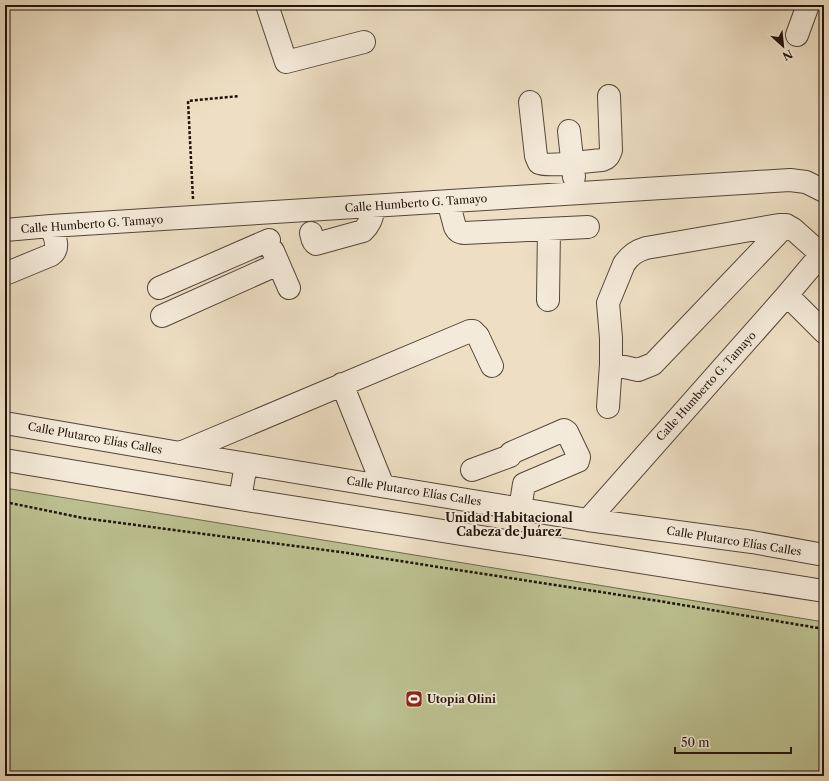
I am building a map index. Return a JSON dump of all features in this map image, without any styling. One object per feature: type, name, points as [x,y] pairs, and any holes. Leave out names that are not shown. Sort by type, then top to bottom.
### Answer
[{"type":"street","points":[[267,5],[286,62],[364,42]]},
{"type":"street","points":[[797,35],[808,5]]},
{"type":"street","points":[[530,102],[536,156],[539,163],[545,165],[602,160],[607,158],[611,150],[609,96]]},
{"type":"street","points":[[569,131],[577,192]]},
{"type":"street","name":"Calle Humberto G. Tamayo","points":[[5,230],[258,212],[790,180],[806,182],[824,191]]},
{"type":"street","points":[[448,201],[455,227],[460,233],[464,234],[588,227]]},
{"type":"street","points":[[311,233],[313,241],[316,244],[363,231],[367,228],[375,206]]},
{"type":"street","points":[[258,212],[289,288]]},
{"type":"street","points":[[608,407],[611,338],[608,303],[624,264],[632,254],[646,248],[779,225],[786,225],[793,229],[823,253]]},
{"type":"street","points":[[611,364],[638,370],[653,364],[786,225]]},
{"type":"street","points":[[5,274],[54,253],[56,244],[51,226]]},
{"type":"street","points":[[548,300],[549,229]]},
{"type":"street","points":[[159,288],[269,240]]},
{"type":"street","name":"Calle Humberto G. Tamayo","points":[[588,520],[823,253]]},
{"type":"street","points":[[162,316],[278,264]]},
{"type":"street","points":[[786,295],[824,332]]},
{"type":"street","points":[[180,453],[470,331],[473,331],[478,336],[492,366]]},
{"type":"street","points":[[342,384],[383,486]]},
{"type":"street","name":"Calle Plutarco Elías Calles","points":[[5,423],[588,520],[752,542],[824,555]]},
{"type":"street","points":[[472,470],[510,456],[511,453],[564,430],[567,432],[579,458],[578,461],[524,484]]},
{"type":"street","points":[[510,456],[524,484],[520,509]]},
{"type":"street","points":[[5,460],[240,499],[824,591]]},
{"type":"street","points":[[240,499],[246,464]]},
{"type":"path","points":[[194,217],[188,101],[239,96]]},
{"type":"path","points":[[5,502],[83,518],[348,553],[659,601],[824,629]]},
{"type":"green space","name":"Utopía Olini","points":[[5,488],[824,622],[824,776],[5,776]]},
{"type":"place","name":"Utopía Olini","points":[[414,699]]},
{"type":"district","name":"Unidad Habitacional Cabeza de Juárez","points":[[509,525]]}]
